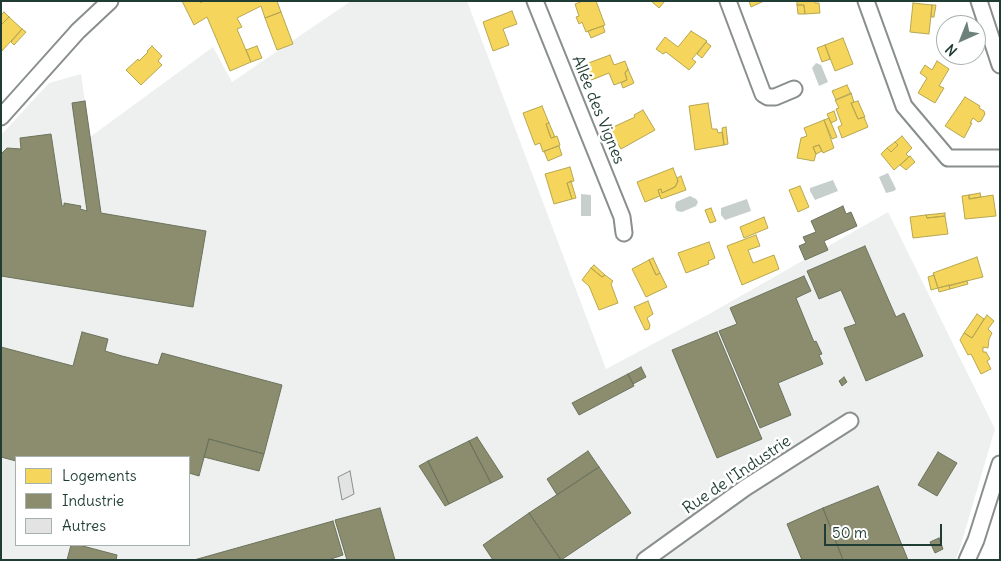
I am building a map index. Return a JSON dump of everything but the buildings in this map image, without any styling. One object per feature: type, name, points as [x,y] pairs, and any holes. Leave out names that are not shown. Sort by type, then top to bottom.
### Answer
[{"type":"street","points":[[1,116],[78,31],[110,1]]},
{"type":"street","name":"Allée des Vignes","points":[[535,1],[622,217],[624,233]]},
{"type":"street","points":[[728,1],[763,94],[768,97],[775,96],[794,89]]},
{"type":"street","points":[[866,1],[904,106],[948,158],[1000,158]]},
{"type":"street","points":[[979,1],[1000,65]]},
{"type":"street","name":"Rue de l'Industrie","points":[[645,560],[751,484],[850,421]]},
{"type":"street","points":[[967,560],[976,540],[1000,464]]},
{"type":"shaded area","points":[[351,1],[467,1],[606,369],[711,313],[888,212],[995,429],[955,560],[1,560],[1,135],[49,83],[81,74],[90,137],[213,47],[232,82]]},
{"type":"shaded area","points":[[816,63],[821,65],[828,82],[819,86],[812,68]]},
{"type":"shaded area","points":[[888,173],[896,189],[886,193],[879,177]]},
{"type":"shaded area","points":[[833,180],[838,191],[815,200],[810,188]]},
{"type":"shaded area","points":[[581,194],[591,195],[591,216],[581,216]]},
{"type":"shaded area","points":[[690,196],[698,202],[696,206],[682,212],[677,211],[675,207],[676,202]]},
{"type":"shaded area","points":[[747,199],[751,211],[725,220],[721,215],[721,208]]}]
